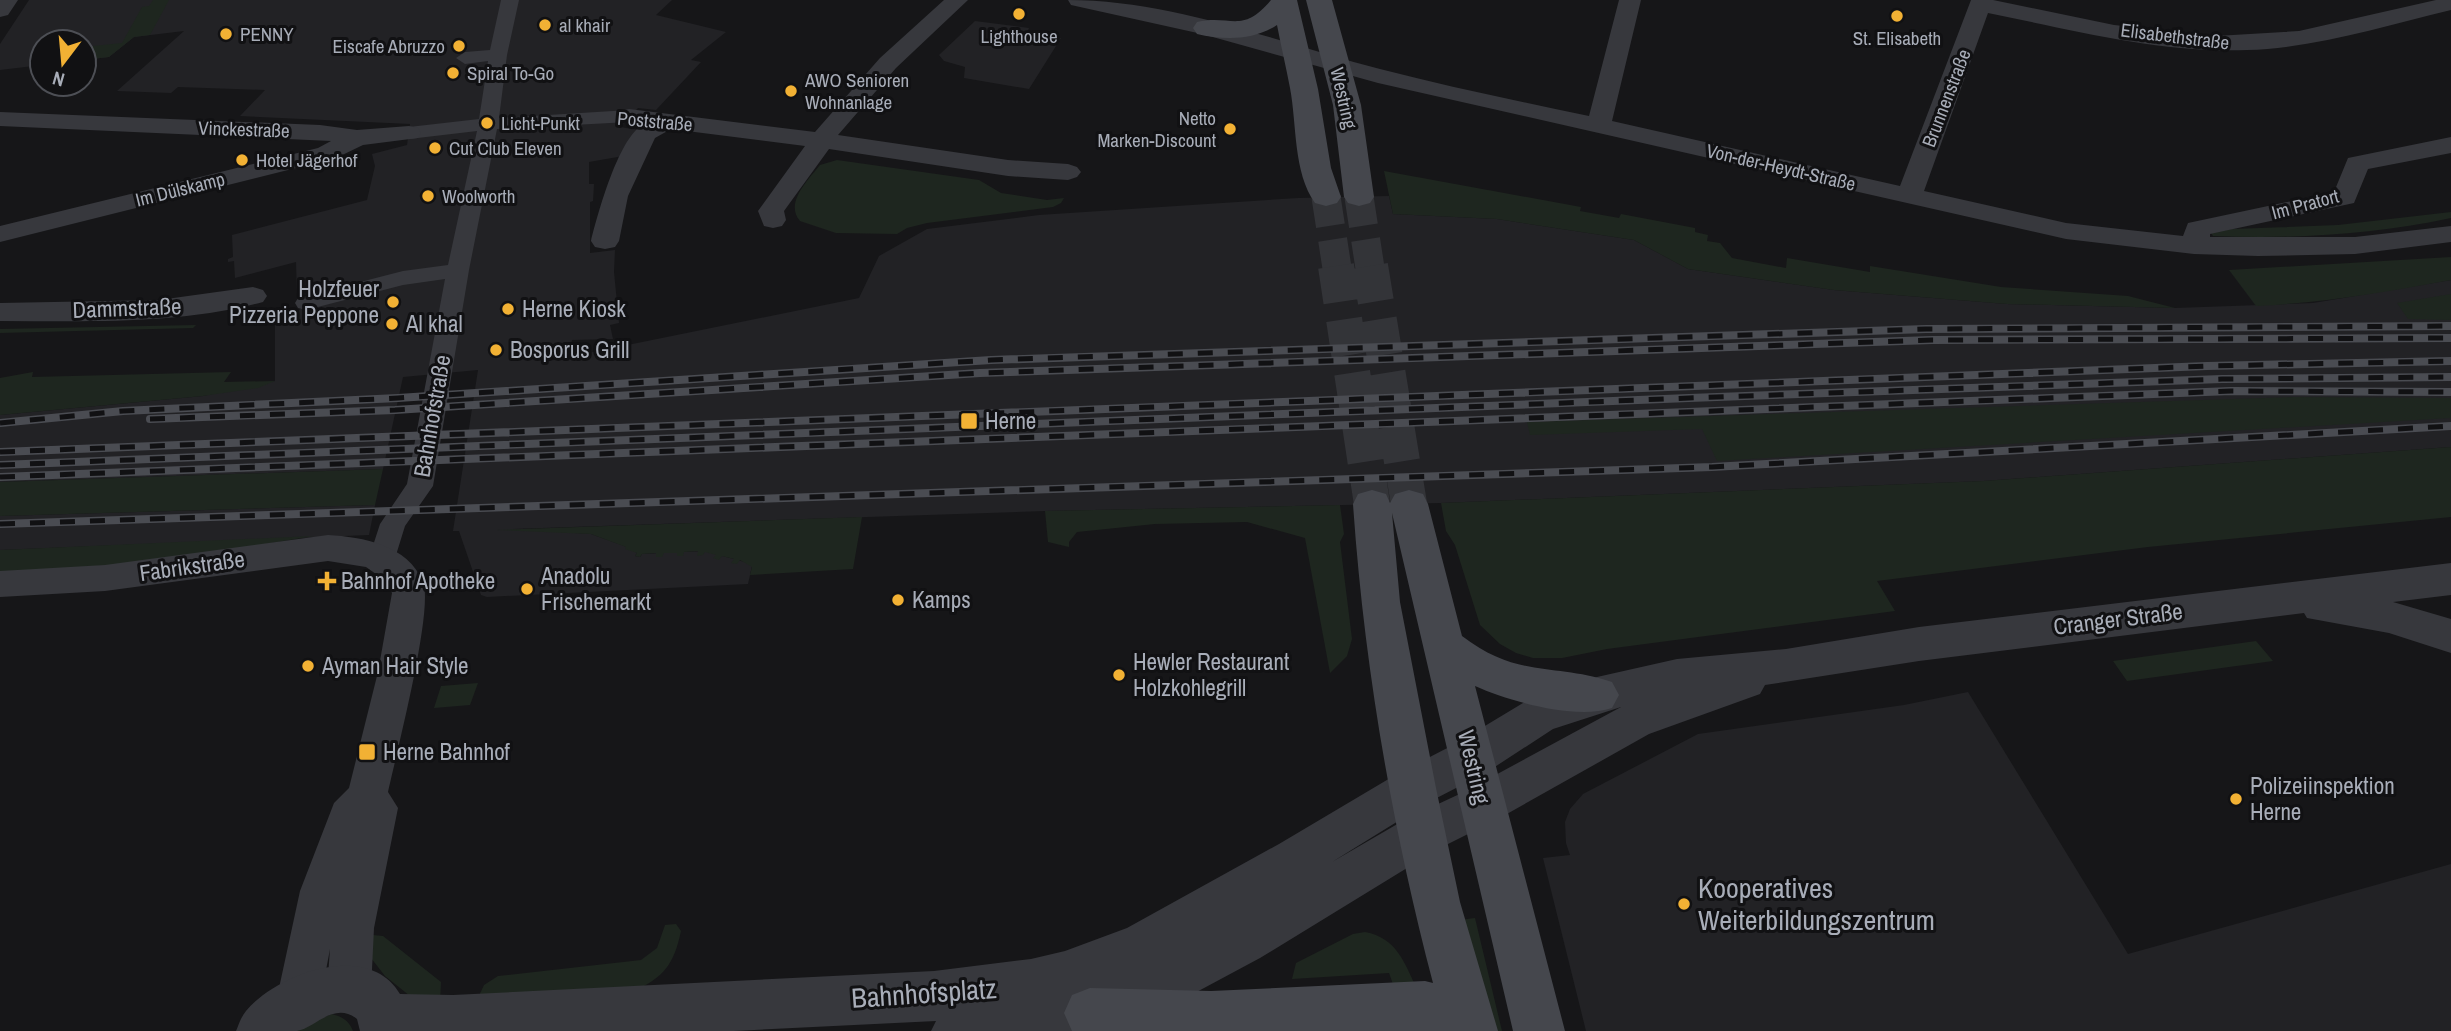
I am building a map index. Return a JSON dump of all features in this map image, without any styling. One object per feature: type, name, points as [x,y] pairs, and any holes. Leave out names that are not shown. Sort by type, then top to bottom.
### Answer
[{"type":"main road","name":"Westring","points":[[1284,0],[1300,66],[1316,168],[1326,197]]},
{"type":"main road","points":[[1206,28],[1251,29],[1266,22],[1284,0]]},
{"type":"main road","name":"Westring","points":[[1319,0],[1353,138],[1359,197]]},
{"type":"main road","name":"Westring","points":[[1470,1023],[1436,902],[1380,602],[1391,504],[1445,646],[1539,1031]]},
{"type":"main road","points":[[1445,646],[1470,664],[1512,682],[1544,690],[1597,695]]},
{"type":"main road","points":[[1090,1013],[1211,1016],[1425,1006],[1470,1023]]},
{"type":"street","points":[[0,10],[7,0]]},
{"type":"street","name":"Bahnhofstraße","points":[[382,561],[393,524],[420,486],[510,0]]},
{"type":"street","points":[[773,220],[771,211],[821,140],[888,63],[957,0]]},
{"type":"street","name":"Von-der-Heydt-Straße","points":[[1079,0],[1206,28],[1300,66]]},
{"type":"street","points":[[1599,125],[1630,0]]},
{"type":"street","name":"Elisabethstraße","points":[[1982,3],[2170,39],[2204,43],[2250,43],[2303,36],[2451,3]]},
{"type":"street","name":"Brunnenstraße","points":[[1909,196],[1982,3]]},
{"type":"street","name":"Von-der-Heydt-Straße","points":[[1120,10],[1300,66],[1337,66],[2066,231],[2194,246],[2265,250],[2350,248],[2451,234]]},
{"type":"street","points":[[465,58],[498,55]]},
{"type":"street","name":"Poststraße","points":[[488,124],[629,116],[821,140],[1008,169],[1068,172]]},
{"type":"street","name":"Vinckestraße","points":[[0,119],[320,132],[357,138],[488,124]]},
{"type":"street","points":[[605,241],[615,196],[645,134],[666,121]]},
{"type":"street","name":"Im Dülskamp","points":[[0,234],[327,153],[357,138]]},
{"type":"street","name":"Im Pratort","points":[[2194,246],[2198,229],[2345,197],[2357,163],[2451,145]]},
{"type":"street","points":[[306,303],[403,278],[458,270]]},
{"type":"street","name":"Dammstraße","points":[[0,312],[144,309],[220,304],[253,296]]},
{"type":"street","name":"Fabrikstraße","points":[[0,584],[104,578],[328,548],[362,552],[382,561]]},
{"type":"street","points":[[270,1023],[348,816],[367,797],[396,672],[409,593],[408,584],[401,573],[382,561]]},
{"type":"street","name":"Cranger Straße","points":[[1413,788],[1471,758],[1496,740],[1545,713],[1597,695],[1677,676],[1786,666],[1859,652],[2451,579]]},
{"type":"street","points":[[2278,599],[2389,617],[2451,636]]},
{"type":"street","name":"Cranger Straße","points":[[1422,834],[1634,721],[1699,700],[1786,666]]},
{"type":"street","name":"Bahnhofsplatz","points":[[270,1023],[334,990],[374,1013],[453,1020],[934,996],[1031,983],[1065,975],[1142,946],[1318,846],[1413,788]]},
{"type":"street","points":[[367,797],[378,808],[353,928],[374,1013]]},
{"type":"street","name":"Bahnhofsplatz","points":[[957,1031],[1037,1023],[1090,1013],[1174,978],[1422,834]]},
{"type":"shaded area","points":[[29,0],[672,0],[656,15],[726,32],[691,60],[701,62],[656,110],[638,108],[620,127],[639,130],[629,155],[589,162],[589,184],[594,184],[593,201],[590,202],[590,253],[615,250],[614,272],[619,323],[610,325],[613,339],[572,340],[569,351],[544,362],[859,298],[879,256],[927,229],[1039,215],[1298,198],[1389,196],[1393,214],[1497,219],[1634,240],[1688,269],[1834,290],[2007,304],[2175,308],[2313,303],[2451,280],[2451,447],[1984,481],[1441,503],[1045,511],[513,529],[591,534],[627,547],[637,553],[635,556],[640,557],[642,554],[704,551],[752,566],[748,584],[487,597],[481,595],[459,531],[453,531],[478,370],[403,377],[383,469],[0,482],[0,415],[203,396],[275,381],[275,319],[297,313],[313,293],[297,297],[296,262],[235,278],[234,261],[228,262],[228,259],[233,257],[232,235],[367,200],[375,166],[372,154],[407,145],[410,124],[240,116],[265,90],[178,87],[171,93],[117,91],[184,31],[134,37],[109,57],[98,58],[98,28],[28,28],[28,67],[0,70],[0,44]]},
{"type":"shaded area","points":[[153,0],[169,0],[150,35],[134,37],[109,57],[98,58],[98,46],[122,43],[142,7],[149,6]]},
{"type":"shaded area","points":[[975,21],[1029,28],[1027,33],[1061,38],[1029,89],[964,78],[965,67],[944,61],[939,55]]},
{"type":"shaded area","points":[[837,160],[979,180],[1001,193],[1047,200],[1064,198],[1053,207],[927,223],[907,228],[897,234],[836,233],[800,221],[795,207],[800,192],[820,165]]},
{"type":"shaded area","points":[[1384,171],[1581,207],[1580,211],[1619,218],[1621,214],[1695,228],[1695,232],[1708,235],[1707,241],[1720,243],[1732,258],[1786,268],[1787,258],[1870,272],[1870,266],[2001,287],[2128,296],[2175,308],[2007,304],[1834,290],[1688,269],[1634,240],[1497,219],[1393,214]]},
{"type":"shaded area","points":[[2451,212],[2451,218],[2362,232],[2273,237],[2213,236],[2211,233],[2232,229],[2338,225]]},
{"type":"shaded area","points":[[2451,257],[2451,280],[2378,293],[2281,305],[2256,306],[2229,270]]},
{"type":"shaded area","points":[[2451,294],[2451,320],[2408,319],[2397,303]]},
{"type":"shaded area","points":[[196,325],[193,328],[0,333],[0,329]]},
{"type":"shaded area","points":[[33,372],[32,377],[231,372],[224,382],[275,381],[258,388],[203,396],[0,415],[0,378]]},
{"type":"shaded area","points":[[2294,397],[2451,398],[2451,418],[1717,461],[1702,429],[1530,435],[1527,422]]},
{"type":"shaded area","points":[[2451,447],[2451,517],[2148,547],[1877,581],[1895,611],[1607,649],[1562,658],[1533,658],[1516,653],[1500,644],[1480,625],[1455,545],[1446,531],[1441,503],[1984,481]]},
{"type":"shaded area","points":[[383,469],[375,505],[0,516],[0,482]]},
{"type":"shaded area","points":[[375,505],[369,535],[0,550],[0,516]]},
{"type":"shaded area","points":[[1340,505],[1344,534],[1340,542],[1352,639],[1347,656],[1330,673],[1305,538],[1247,522],[1155,524],[1077,532],[1069,542],[1069,547],[1048,542],[1045,511]]},
{"type":"shaded area","points":[[862,517],[853,569],[750,575],[752,567],[740,560],[737,564],[731,563],[734,559],[722,556],[719,560],[713,558],[716,555],[705,552],[697,556],[698,551],[684,552],[683,556],[664,553],[662,557],[656,557],[656,553],[642,554],[640,557],[635,556],[637,553],[625,549],[626,547],[591,534],[496,530]]},
{"type":"shaded area","points":[[313,536],[167,561],[0,573],[0,550]]},
{"type":"shaded area","points":[[2256,641],[2273,661],[2127,681],[2113,661]]},
{"type":"shaded area","points":[[478,683],[470,705],[434,708],[441,686]]},
{"type":"shaded area","points":[[1968,692],[2128,954],[2451,864],[2451,1031],[1586,1031],[1543,858],[1570,855],[1566,843],[1565,822],[1570,809],[1583,794],[1698,734],[1904,705]]},
{"type":"shaded area","points":[[1475,918],[1502,1031],[1493,1031],[1460,920]]},
{"type":"shaded area","points":[[676,924],[681,931],[673,958],[657,978],[640,988],[477,1000],[484,985],[498,976],[641,960],[657,948],[665,925]]},
{"type":"shaded area","points":[[1365,932],[1376,935],[1392,946],[1417,989],[1394,987],[1389,973],[1292,979],[1296,963],[1353,934]]},
{"type":"shaded area","points":[[373,935],[383,936],[441,982],[440,1001],[410,996],[385,976],[371,958]]},
{"type":"shaded area","points":[[332,1014],[345,1020],[353,1031],[290,1031]]},
{"type":"tunnel","points":[[1326,197],[1337,268]]},
{"type":"tunnel","points":[[1359,197],[1370,268]]},
{"type":"tunnel","points":[[1336,266],[1372,504]]},
{"type":"tunnel","points":[[1370,266],[1409,504]]},
{"type":"railway","points":[[0,423],[123,411],[398,398],[991,360],[1926,329],[2451,326]]},
{"type":"railway","points":[[150,419],[395,410],[980,373],[1932,340],[2451,338]]},
{"type":"railway","points":[[0,452],[2207,366],[2451,361]]},
{"type":"railway","points":[[0,465],[1689,398],[2222,379],[2451,377]]},
{"type":"railway","points":[[0,477],[2231,391],[2451,392]]},
{"type":"railway","points":[[0,524],[1712,467],[2451,426]]},
{"type":"place","name":"Lighthouse","points":[[1019,14]]},
{"type":"place","name":"St. Elisabeth","points":[[1897,16]]},
{"type":"place","name":"al khair","points":[[545,25]]},
{"type":"place","name":"PENNY","points":[[226,34]]},
{"type":"place","name":"Eiscafe Abruzzo","points":[[459,46]]},
{"type":"place","name":"Spiral To-Go","points":[[453,73]]},
{"type":"place","name":"AWO Senioren Wohnanlage","points":[[791,91]]},
{"type":"place","name":"Licht-Punkt","points":[[487,123]]},
{"type":"place","name":"Netto Marken-Discount","points":[[1230,129]]},
{"type":"place","name":"Cut Club Eleven","points":[[435,148]]},
{"type":"place","name":"Hotel Jägerhof","points":[[242,160]]},
{"type":"place","name":"Woolworth","points":[[428,196]]},
{"type":"place","name":"Holzfeuer Pizzeria Peppone","points":[[393,302]]},
{"type":"place","name":"Herne Kiosk","points":[[508,309]]},
{"type":"place","name":"Al khal","points":[[392,324]]},
{"type":"place","name":"Bosporus Grill","points":[[496,350]]},
{"type":"place","name":"Herne","points":[[969,421]]},
{"type":"place","name":"Bahnhof Apotheke","points":[[327,581]]},
{"type":"place","name":"Anadolu Frischemarkt","points":[[527,589]]},
{"type":"place","name":"Kamps","points":[[898,600]]},
{"type":"place","name":"Ayman Hair Style","points":[[308,666]]},
{"type":"place","name":"Hewler Restaurant Holzkohlegrill","points":[[1119,675]]},
{"type":"place","name":"Herne Bahnhof","points":[[367,752]]},
{"type":"place","name":"Polizeiinspektion Herne","points":[[2236,799]]},
{"type":"place","name":"Kooperatives Weiterbildungszentrum","points":[[1684,904]]}]
